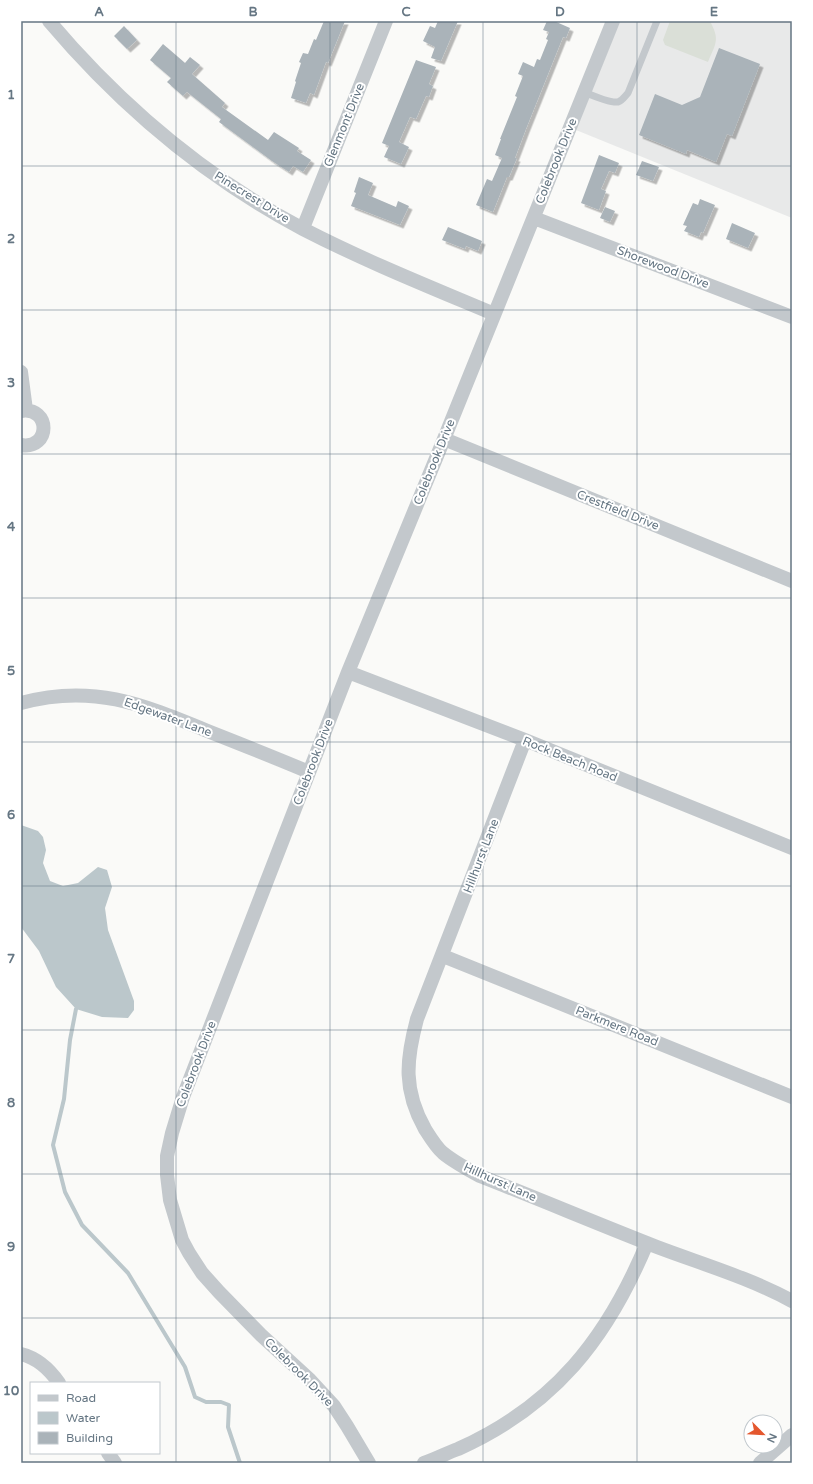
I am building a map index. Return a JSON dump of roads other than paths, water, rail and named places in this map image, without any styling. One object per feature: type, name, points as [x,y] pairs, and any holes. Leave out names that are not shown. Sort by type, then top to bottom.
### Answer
[{"type":"street","name":"Pinecrest Drive","points":[[49,21],[76,54],[131,108],[167,138],[216,175],[302,228],[365,259],[494,314]]},
{"type":"street","name":"Glenmont Drive","points":[[302,228],[386,21]]},
{"type":"street","name":"Colebrook Drive","points":[[368,1463],[334,1406],[261,1335],[202,1273],[188,1253],[182,1240],[170,1200],[167,1176],[167,1156],[183,1097],[348,672],[534,218],[612,21]]},
{"type":"street","name":"Shorewood Drive","points":[[534,218],[792,317]]},
{"type":"street","points":[[21,372],[24,411],[32,411],[38,414],[44,425],[44,431],[38,442],[27,446],[21,445]]},
{"type":"street","name":"Crestfield Drive","points":[[444,439],[792,581]]},
{"type":"street","name":"Rock Beach Road","points":[[348,672],[525,740],[792,848]]},
{"type":"street","name":"Edgewater Lane","points":[[21,703],[46,697],[68,695],[94,695],[114,698],[142,705],[168,714],[309,772]]},
{"type":"street","name":"Hillhurst Lane","points":[[525,740],[443,956],[417,1019],[410,1045],[408,1070],[411,1096],[418,1117],[430,1137],[442,1152],[456,1163],[480,1176],[647,1243],[751,1282],[792,1301]]},
{"type":"street","name":"Parkmere Road","points":[[443,956],[792,1097]]},
{"type":"street","points":[[424,1463],[481,1438],[513,1420],[553,1387],[575,1365],[599,1334],[635,1273],[647,1243]]},
{"type":"street","points":[[21,1354],[42,1364],[58,1382]]},
{"type":"street","points":[[760,1463],[792,1435]]},
{"type":"street","points":[[109,1454],[115,1463]]},
{"type":"lane","points":[[584,92],[612,101],[618,102],[623,99],[628,93],[657,21]]},
{"type":"water","points":[[21,825],[38,831],[43,837],[46,850],[43,863],[50,881],[63,886],[78,883],[98,867],[107,870],[112,887],[105,908],[108,930],[134,1001],[134,1010],[128,1018],[102,1017],[76,1009],[56,987],[39,951],[21,927]]},
{"type":"waterway","points":[[76,1009],[70,1040],[64,1099],[53,1145],[65,1192],[82,1225],[128,1273],[185,1367],[195,1397],[206,1402],[221,1402],[229,1405],[228,1427],[240,1463]]}]
